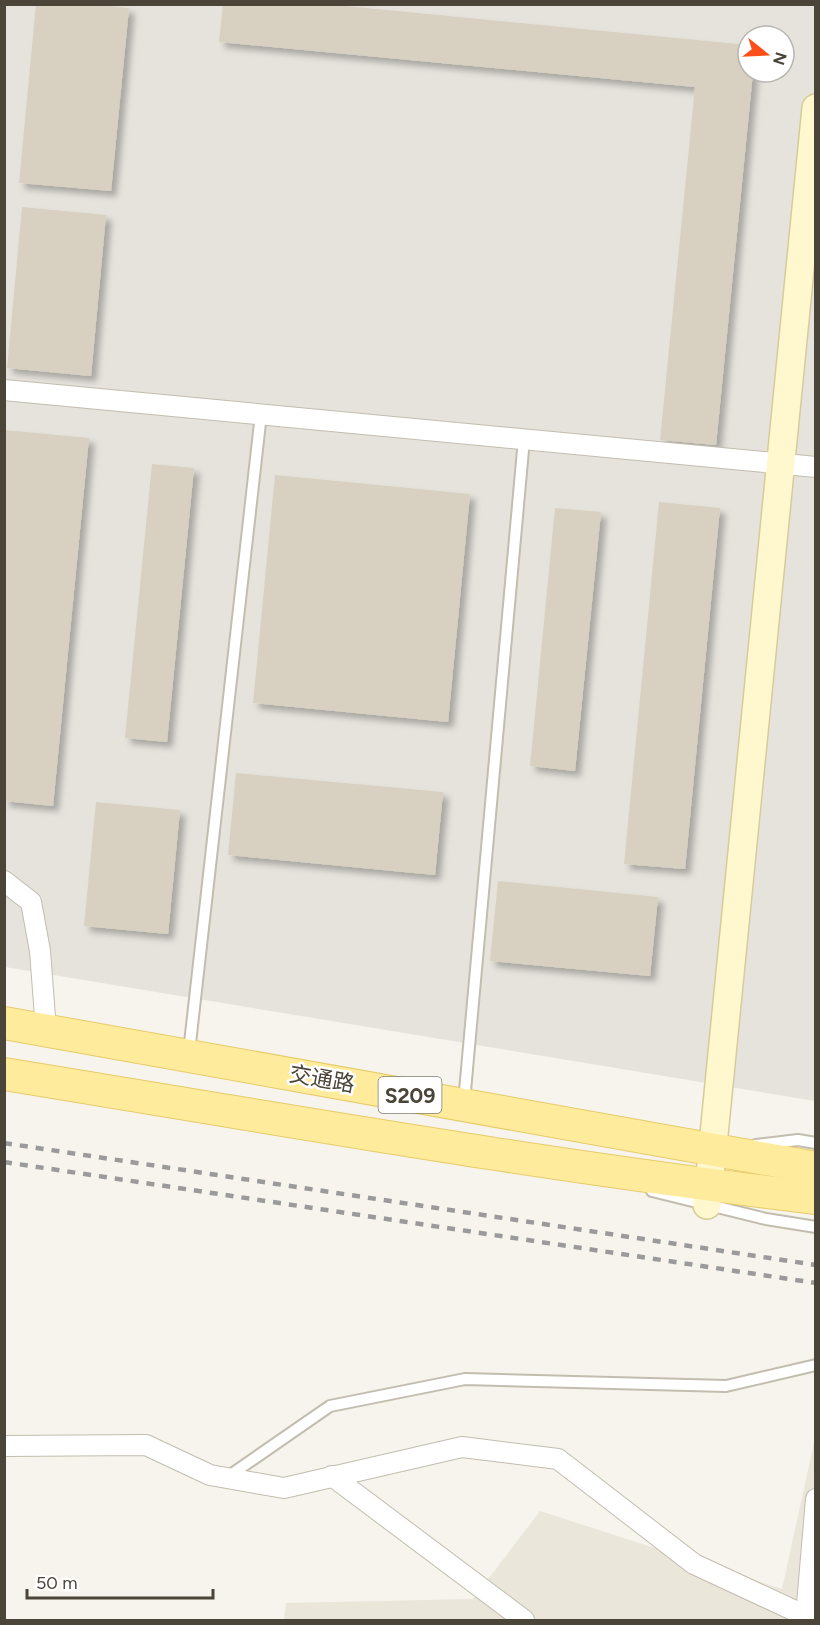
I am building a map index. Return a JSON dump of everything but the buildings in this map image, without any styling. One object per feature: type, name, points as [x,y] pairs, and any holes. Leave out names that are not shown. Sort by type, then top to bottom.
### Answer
[{"type":"main road","name":"交通路","points":[[4,1023],[816,1168]]},
{"type":"main road","name":"交通路","points":[[4,1074],[529,1160],[708,1195],[816,1198]]},
{"type":"street","points":[[708,1195],[816,108]]},
{"type":"street","points":[[4,390],[816,467]]},
{"type":"street","points":[[4,881],[31,902],[40,951],[46,1030]]},
{"type":"street","points":[[4,1446],[146,1445],[210,1475],[284,1488],[462,1447],[558,1459],[694,1564],[806,1616],[816,1499]]},
{"type":"street","points":[[332,1476],[524,1620]]},
{"type":"lane","points":[[189,1055],[261,414]]},
{"type":"lane","points":[[464,1105],[524,440]]},
{"type":"lane","points":[[712,1150],[798,1140],[816,1143]]},
{"type":"lane","points":[[529,1160],[635,1187],[708,1195],[766,1219],[816,1227]]},
{"type":"lane","points":[[226,1478],[330,1406],[465,1379],[726,1386],[816,1365]]},
{"type":"shaded area","points":[[4,5],[815,5],[815,1101],[5,967]]},
{"type":"shaded area","points":[[815,1438],[815,1620],[284,1620],[286,1603],[473,1599],[540,1511],[782,1589]]},
{"type":"railway","points":[[4,1143],[816,1265]]},
{"type":"railway","points":[[4,1162],[816,1283]]}]
